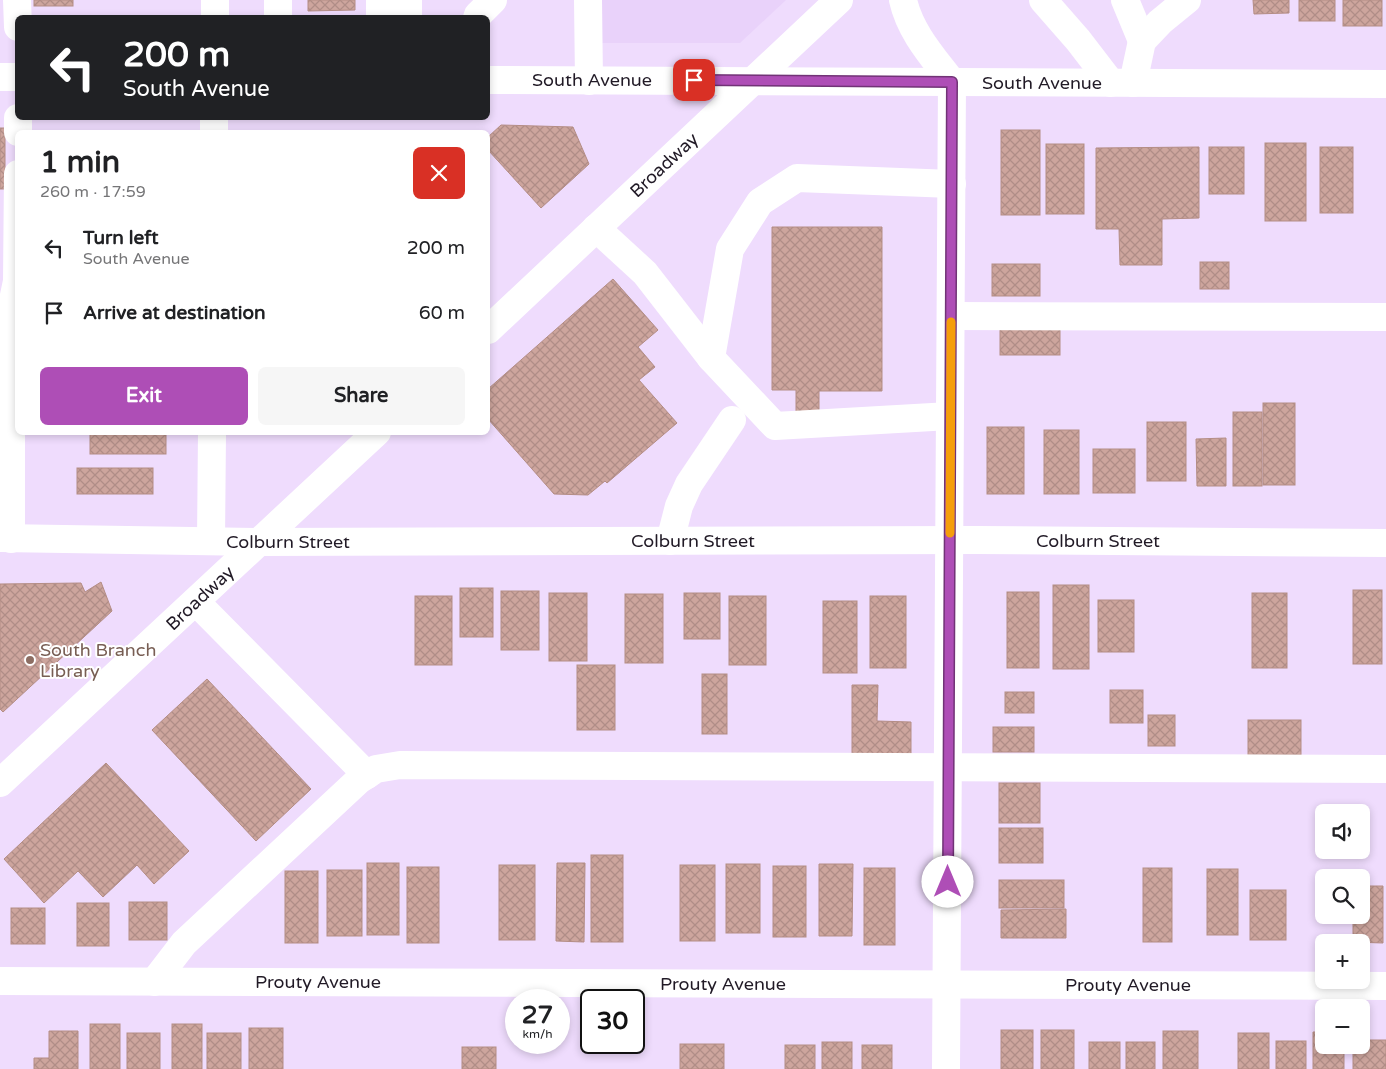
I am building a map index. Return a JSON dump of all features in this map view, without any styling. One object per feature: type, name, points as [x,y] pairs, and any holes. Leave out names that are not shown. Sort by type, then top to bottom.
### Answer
[{"type":"street","points":[[17,0],[18,15]]},
{"type":"street","points":[[215,15],[216,0]]},
{"type":"street","points":[[278,0],[278,15]]},
{"type":"street","points":[[380,0],[380,15]]},
{"type":"street","points":[[408,0],[408,15]]},
{"type":"street","points":[[478,15],[493,0]]},
{"type":"street","points":[[588,0],[588,81]]},
{"type":"street","name":"Broadway","points":[[490,328],[839,0]]},
{"type":"street","points":[[903,0],[905,9],[921,41],[952,82],[946,1069]]},
{"type":"street","points":[[1043,0],[1078,40],[1122,83],[1142,41],[1160,22],[1187,0]]},
{"type":"street","points":[[1125,0],[1142,41]]},
{"type":"street","points":[[0,77],[15,77]]},
{"type":"street","name":"South Avenue","points":[[490,80],[1386,84]]},
{"type":"street","points":[[711,358],[730,248],[760,202],[797,178],[952,184]]},
{"type":"street","points":[[596,228],[645,273],[711,358],[775,426],[950,416]]},
{"type":"street","points":[[5,538],[6,310],[15,286]]},
{"type":"street","points":[[951,316],[1386,317]]},
{"type":"street","points":[[670,541],[679,506],[689,484],[732,420]]},
{"type":"street","points":[[212,435],[212,541]]},
{"type":"street","name":"Broadway","points":[[0,783],[374,435]]},
{"type":"street","name":"Colburn Street","points":[[5,538],[260,542],[950,540],[1386,543]]},
{"type":"street","points":[[196,602],[367,775]]},
{"type":"street","points":[[154,982],[184,943],[359,780],[376,769],[400,765],[1386,769]]},
{"type":"street","name":"Prouty Avenue","points":[[0,981],[1386,986]]},
{"type":"shaded area","points":[[600,0],[786,0],[740,43],[600,43]]},
{"type":"building","points":[[34,0],[73,0],[73,6],[34,6]]},
{"type":"building","points":[[308,0],[355,0],[355,10],[308,11]]},
{"type":"building","points":[[1253,0],[1289,0],[1289,13],[1254,14]]},
{"type":"building","points":[[1299,0],[1335,0],[1335,21],[1299,21]]},
{"type":"building","points":[[1343,0],[1382,0],[1382,26],[1343,26]]},
{"type":"building","points":[[501,125],[573,127],[589,164],[541,208],[490,152],[490,135]]},
{"type":"building","points":[[0,128],[5,128],[5,189],[0,189]]},
{"type":"building","points":[[1001,130],[1040,130],[1040,215],[1001,215]]},
{"type":"building","points":[[1265,143],[1306,143],[1306,221],[1265,221]]},
{"type":"building","points":[[1046,144],[1084,144],[1084,214],[1046,214]]},
{"type":"building","points":[[1199,147],[1199,218],[1162,219],[1162,265],[1120,265],[1119,229],[1096,229],[1096,148]]},
{"type":"building","points":[[1209,147],[1244,147],[1244,194],[1209,194]]},
{"type":"building","points":[[1320,147],[1353,147],[1353,213],[1320,213]]},
{"type":"building","points":[[772,227],[882,227],[882,391],[819,391],[819,413],[796,413],[796,390],[772,390]]},
{"type":"building","points":[[1200,262],[1229,262],[1229,289],[1200,289]]},
{"type":"building","points":[[992,264],[1040,264],[1040,296],[992,296]]},
{"type":"building","points":[[613,279],[658,330],[638,347],[655,367],[639,380],[677,423],[607,483],[605,481],[588,495],[554,494],[490,421],[490,387]]},
{"type":"building","points":[[1000,320],[1060,320],[1060,355],[1000,355]]},
{"type":"building","points":[[1263,403],[1295,403],[1295,485],[1263,485]]},
{"type":"building","points":[[1233,412],[1262,412],[1262,486],[1233,486]]},
{"type":"building","points":[[1147,422],[1186,422],[1186,481],[1147,481]]},
{"type":"building","points":[[987,427],[1024,427],[1024,494],[987,494]]},
{"type":"building","points":[[1044,430],[1079,430],[1079,494],[1044,494]]},
{"type":"building","points":[[90,435],[166,435],[166,454],[90,454]]},
{"type":"building","points":[[1226,438],[1226,486],[1197,486],[1196,439]]},
{"type":"building","points":[[1093,449],[1135,449],[1135,493],[1093,493]]},
{"type":"building","points":[[77,468],[153,468],[153,494],[77,494]]},
{"type":"building","name":"South Branch Library","points":[[101,582],[112,611],[3,712],[0,709],[0,584],[81,583],[85,592]]},
{"type":"building","points":[[1053,585],[1089,585],[1089,669],[1053,669]]},
{"type":"building","points":[[460,588],[493,588],[493,637],[460,637]]},
{"type":"building","points":[[1353,590],[1382,590],[1382,664],[1353,664]]},
{"type":"building","points":[[501,591],[539,591],[539,650],[501,650]]},
{"type":"building","points":[[1007,592],[1039,592],[1039,668],[1007,668]]},
{"type":"building","points":[[549,593],[587,593],[587,661],[549,661]]},
{"type":"building","points":[[684,593],[720,593],[720,639],[684,639]]},
{"type":"building","points":[[1252,593],[1287,593],[1287,668],[1252,668]]},
{"type":"building","points":[[625,594],[663,594],[663,663],[625,663]]},
{"type":"building","points":[[415,596],[452,596],[452,665],[415,665]]},
{"type":"building","points":[[729,596],[766,596],[766,665],[729,665]]},
{"type":"building","points":[[870,596],[906,596],[906,668],[870,668]]},
{"type":"building","points":[[1098,600],[1134,600],[1134,652],[1098,652]]},
{"type":"building","points":[[823,601],[857,601],[857,673],[823,673]]},
{"type":"building","points":[[577,665],[615,665],[615,730],[577,730]]},
{"type":"building","points":[[702,674],[727,674],[727,734],[702,734]]},
{"type":"building","points":[[207,679],[311,789],[256,841],[152,730]]},
{"type":"building","points":[[852,685],[878,685],[877,721],[911,722],[911,754],[852,754]]},
{"type":"building","points":[[1110,690],[1143,690],[1143,723],[1110,723]]},
{"type":"building","points":[[1005,692],[1034,692],[1034,713],[1005,713]]},
{"type":"building","points":[[1148,715],[1175,715],[1175,746],[1148,746]]},
{"type":"building","points":[[1248,720],[1301,720],[1301,755],[1248,755]]},
{"type":"building","points":[[993,727],[1034,727],[1034,752],[993,752]]},
{"type":"building","points":[[106,763],[189,851],[154,884],[137,865],[103,897],[78,871],[44,903],[4,859]]},
{"type":"building","points":[[999,783],[1040,783],[1040,823],[999,823]]},
{"type":"building","points":[[999,828],[1043,828],[1043,863],[999,863]]},
{"type":"building","points":[[591,855],[623,855],[623,942],[591,942]]},
{"type":"building","points":[[367,863],[399,863],[399,935],[367,935]]},
{"type":"building","points":[[557,863],[585,863],[584,942],[556,941]]},
{"type":"building","points":[[726,864],[760,864],[760,933],[726,933]]},
{"type":"building","points":[[819,864],[853,864],[852,936],[819,936]]},
{"type":"building","points":[[499,865],[535,865],[535,940],[499,940]]},
{"type":"building","points":[[680,865],[715,865],[715,941],[680,941]]},
{"type":"building","points":[[773,866],[806,866],[806,937],[773,937]]},
{"type":"building","points":[[407,867],[439,867],[439,943],[407,943]]},
{"type":"building","points":[[864,868],[895,868],[895,945],[864,945]]},
{"type":"building","points":[[1143,868],[1172,868],[1172,942],[1143,942]]},
{"type":"building","points":[[1207,869],[1238,869],[1238,935],[1207,935]]},
{"type":"building","points":[[327,870],[362,870],[362,936],[327,936]]},
{"type":"building","points":[[285,871],[318,871],[318,943],[285,943]]},
{"type":"building","points":[[999,880],[1064,880],[1064,908],[999,908]]},
{"type":"building","points":[[1370,886],[1383,886],[1383,943],[1370,943],[1370,934],[1353,934],[1353,924],[1370,924]]},
{"type":"building","points":[[1250,890],[1286,890],[1286,940],[1250,940]]},
{"type":"building","points":[[129,902],[167,902],[167,940],[129,940]]},
{"type":"building","points":[[77,903],[109,903],[109,946],[77,946]]},
{"type":"building","points":[[11,908],[45,908],[45,944],[11,944]]},
{"type":"building","points":[[1066,909],[1066,938],[1001,938],[1001,910]]},
{"type":"building","points":[[90,1024],[120,1024],[120,1069],[90,1069]]},
{"type":"building","points":[[172,1024],[202,1024],[202,1069],[172,1069]]},
{"type":"building","points":[[249,1028],[283,1028],[283,1069],[249,1069]]},
{"type":"building","points":[[1001,1030],[1033,1030],[1033,1069],[1001,1069]]},
{"type":"building","points":[[1041,1030],[1074,1030],[1074,1069],[1041,1069]]},
{"type":"building","points":[[49,1031],[78,1031],[78,1069],[34,1069],[34,1058],[49,1058]]},
{"type":"building","points":[[1163,1031],[1198,1031],[1198,1069],[1163,1069]]},
{"type":"building","points":[[1313,1032],[1315,1032],[1315,1054],[1344,1054],[1344,1069],[1313,1069]]},
{"type":"building","points":[[127,1033],[160,1033],[160,1069],[127,1069]]},
{"type":"building","points":[[207,1033],[241,1033],[241,1069],[207,1069]]},
{"type":"building","points":[[1238,1033],[1269,1033],[1269,1069],[1238,1069]]},
{"type":"building","points":[[1370,1040],[1386,1040],[1386,1069],[1353,1069],[1353,1054],[1370,1054]]},
{"type":"building","points":[[1276,1041],[1306,1041],[1306,1069],[1276,1069]]},
{"type":"building","points":[[822,1042],[852,1042],[852,1069],[822,1069]]},
{"type":"building","points":[[1089,1042],[1120,1042],[1120,1069],[1089,1069]]},
{"type":"building","points":[[1126,1042],[1155,1042],[1155,1069],[1126,1069]]},
{"type":"building","points":[[680,1044],[724,1044],[724,1069],[680,1069]]},
{"type":"building","points":[[785,1045],[815,1045],[815,1069],[785,1069]]},
{"type":"building","points":[[862,1045],[892,1045],[892,1069],[862,1069]]},
{"type":"building","points":[[462,1047],[496,1047],[496,1069],[462,1069]]},
{"type":"slow traffic","points":[[950,533],[951,322]]},
{"type":"place","name":"South Branch Library","points":[[30,660]]},
{"type":"route","points":[[694,80],[952,82],[948,882]]}]
